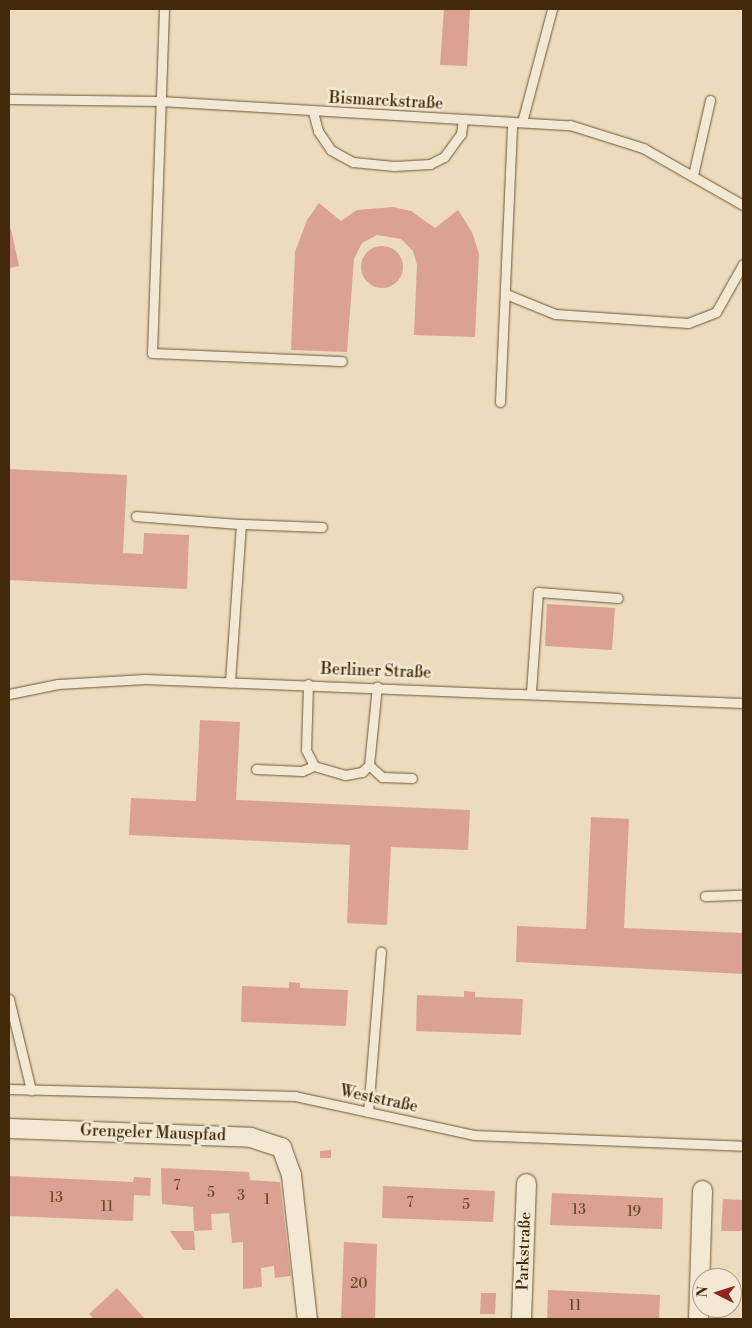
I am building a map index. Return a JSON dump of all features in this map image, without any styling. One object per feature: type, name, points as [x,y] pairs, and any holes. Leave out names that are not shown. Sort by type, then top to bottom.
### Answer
[{"type":"street","name":"Grengeler Mauspfad","points":[[9,1128],[250,1136],[268,1139],[280,1147],[287,1158],[307,1319]]},
{"type":"street","name":"Parkstraße","points":[[521,1319],[526,1183]]},
{"type":"street","points":[[698,1319],[702,1190]]},
{"type":"lane","points":[[164,9],[152,353],[342,361]]},
{"type":"lane","points":[[500,402],[517,122],[552,9]]},
{"type":"lane","name":"Bismarckstraße","points":[[9,99],[160,102],[570,125],[634,145],[693,175],[743,205]]},
{"type":"lane","points":[[693,175],[710,100]]},
{"type":"lane","points":[[313,112],[318,131],[331,150],[353,162],[394,166],[430,164],[444,157],[461,134],[463,120]]},
{"type":"lane","points":[[506,294],[555,314],[688,323],[716,312],[743,264]]},
{"type":"lane","points":[[136,516],[241,524],[322,527]]},
{"type":"lane","points":[[230,683],[241,524]]},
{"type":"lane","points":[[531,692],[538,592],[618,598]]},
{"type":"lane","name":"Berliner Straße","points":[[9,694],[101,680],[377,686],[531,692],[743,704]]},
{"type":"lane","points":[[308,684],[306,750],[314,766]]},
{"type":"lane","points":[[256,769],[302,771],[314,766],[345,775],[362,772],[370,765],[377,686]]},
{"type":"lane","points":[[370,765],[382,777],[412,778]]},
{"type":"lane","points":[[705,896],[743,895]]},
{"type":"lane","points":[[368,1112],[381,952]]},
{"type":"lane","points":[[9,998],[31,1090]]},
{"type":"lane","name":"Weststraße","points":[[9,1089],[295,1096],[474,1135],[743,1146]]},
{"type":"building","points":[[444,9],[470,9],[467,66],[440,65]]},
{"type":"building","points":[[319,203],[341,221],[357,210],[393,207],[411,211],[435,228],[458,210],[472,232],[479,254],[475,337],[414,335],[417,265],[413,251],[401,239],[377,235],[362,243],[354,259],[347,352],[291,350],[295,252],[307,220]]},
{"type":"building","points":[[11,229],[19,266],[9,268],[9,230]]},
{"type":"building","points":[[378,246],[386,246],[397,252],[403,267],[397,282],[386,288],[378,288],[367,282],[361,271],[361,263],[367,252]]},
{"type":"building","points":[[9,469],[127,475],[123,553],[143,554],[144,533],[189,535],[187,589],[9,580]]},
{"type":"building","points":[[547,604],[615,608],[612,650],[545,646]]},
{"type":"building","points":[[200,720],[240,722],[236,800],[470,810],[468,850],[391,847],[387,925],[347,923],[350,845],[129,835],[131,798],[196,801]]},
{"type":"building","points":[[591,817],[629,819],[624,928],[743,933],[743,974],[516,962],[517,926],[586,929]]},
{"type":"building","points":[[289,982],[300,983],[300,988],[348,990],[346,1026],[241,1022],[242,986],[289,988]]},
{"type":"building","points":[[464,991],[475,992],[475,997],[523,999],[521,1035],[416,1031],[417,995],[464,997]]},
{"type":"building","points":[[331,1150],[331,1158],[320,1158],[320,1151]]},
{"type":"building","points":[[161,1168],[249,1172],[250,1180],[280,1182],[291,1276],[275,1278],[274,1266],[261,1268],[262,1287],[243,1289],[243,1242],[232,1243],[229,1213],[211,1214],[212,1230],[194,1231],[193,1207],[162,1204]]},
{"type":"building","points":[[9,1176],[133,1182],[134,1177],[151,1178],[150,1196],[134,1195],[133,1221],[9,1216]]},
{"type":"building","points":[[383,1186],[495,1191],[493,1222],[382,1218]]},
{"type":"building","points":[[552,1193],[663,1198],[662,1229],[550,1225]]},
{"type":"building","points":[[723,1199],[743,1200],[743,1231],[721,1231]]},
{"type":"building","points":[[170,1231],[194,1231],[195,1250],[183,1250]]},
{"type":"building","points":[[344,1242],[377,1244],[375,1319],[341,1319]]},
{"type":"building","points":[[117,1288],[145,1319],[94,1319],[89,1314]]},
{"type":"building","points":[[548,1290],[660,1295],[659,1319],[547,1319]]},
{"type":"building","points":[[481,1293],[496,1293],[495,1314],[480,1314]]}]
